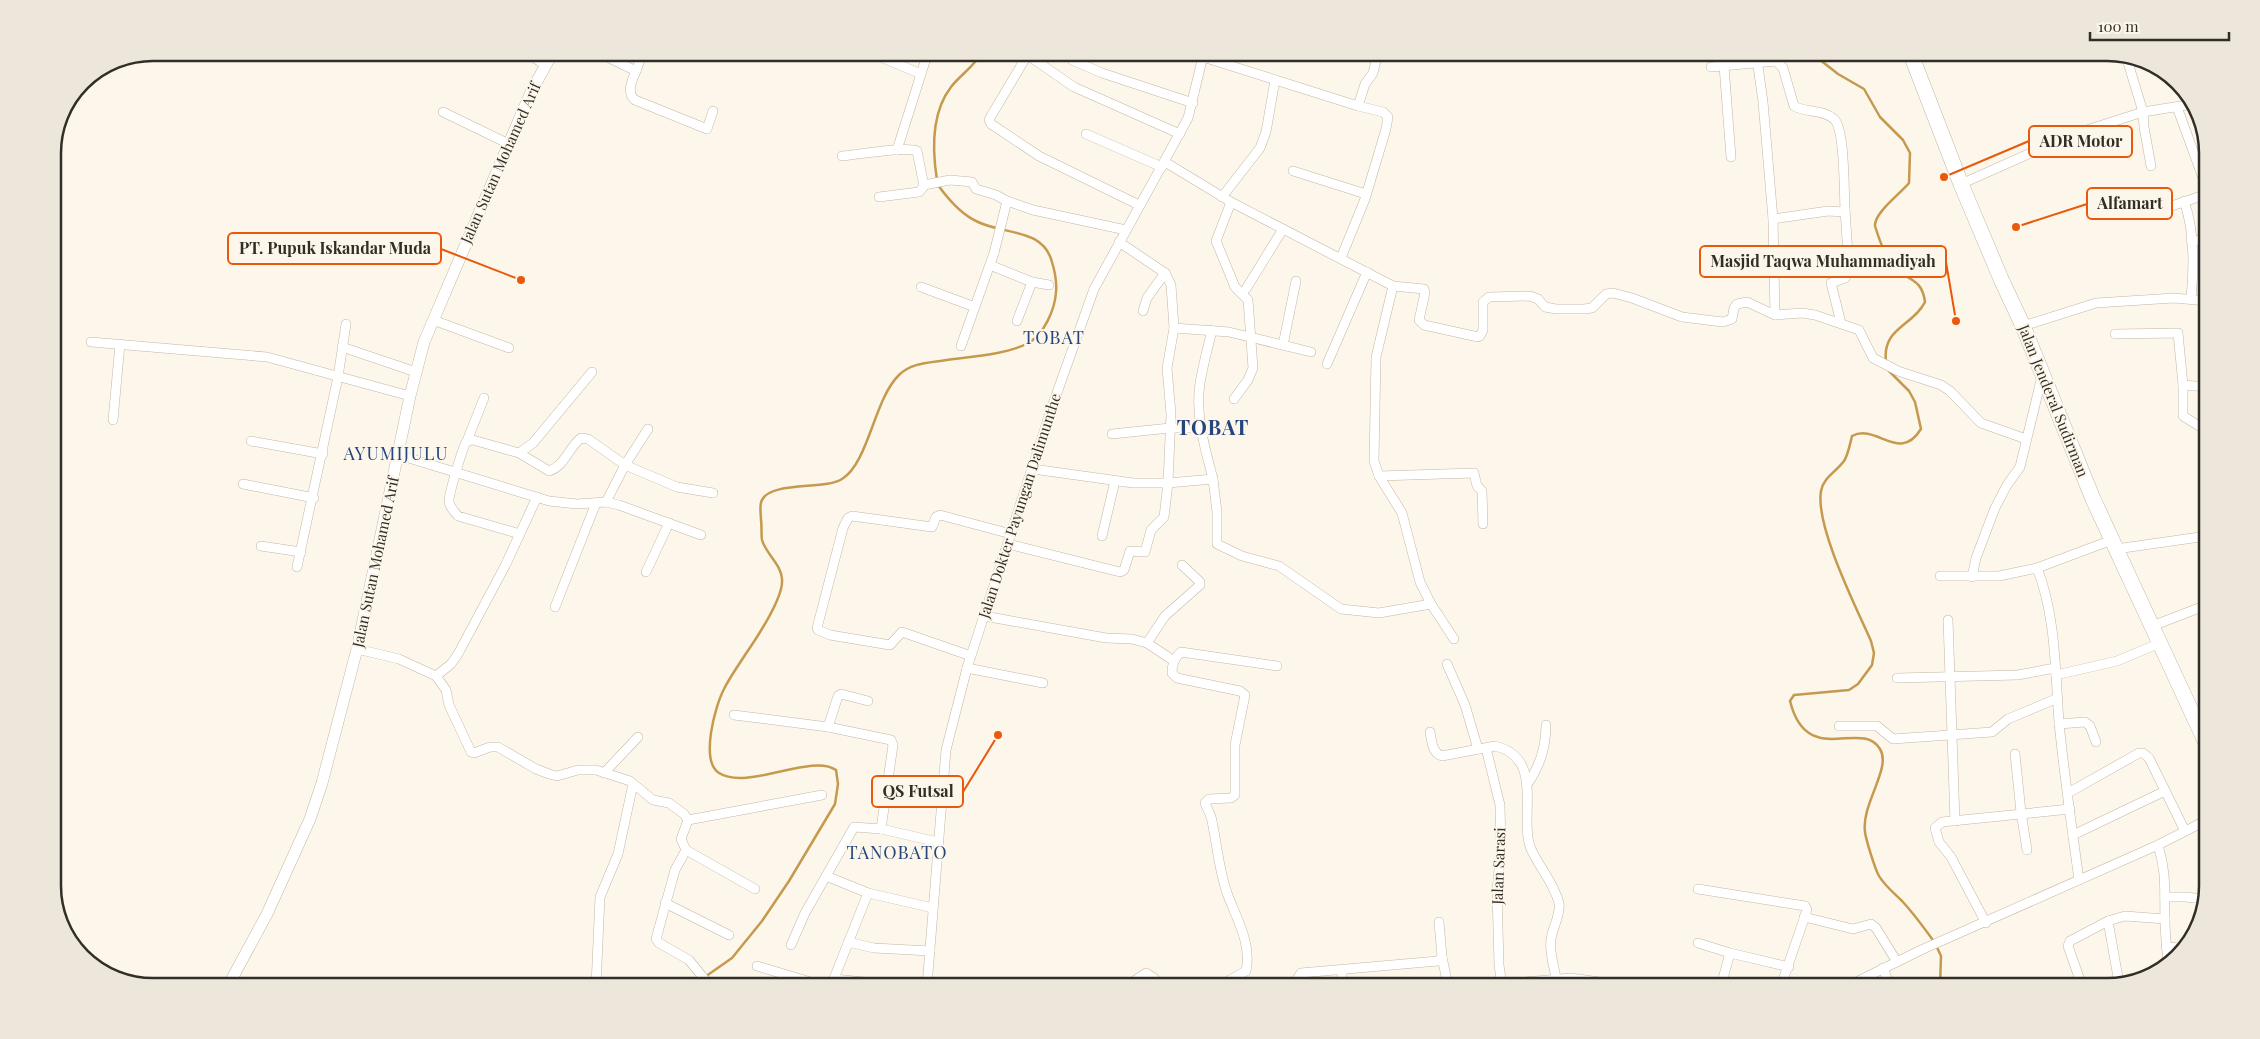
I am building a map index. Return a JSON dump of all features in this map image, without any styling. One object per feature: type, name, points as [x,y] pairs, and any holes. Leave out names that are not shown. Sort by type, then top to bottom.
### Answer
[{"type":"highway","name":"Jalan Jenderal Sudirman","points":[[1913,61],[1961,184],[2023,326],[2042,376],[2114,545],[2199,726]]},
{"type":"street","points":[[539,61],[545,65]]},
{"type":"street","name":"Jalan Sutan Mohamed Arif","points":[[232,978],[267,914],[310,819],[329,759],[357,649],[410,396],[432,320],[531,92],[547,61]]},
{"type":"street","points":[[616,61],[636,70]]},
{"type":"street","points":[[640,61],[630,91],[631,97],[635,100],[707,129],[713,111]]},
{"type":"street","points":[[890,61],[921,74]]},
{"type":"street","points":[[897,150],[925,61]]},
{"type":"street","points":[[1024,61],[991,116],[991,124],[1039,156],[1139,205]]},
{"type":"street","points":[[1036,61],[1074,87],[1180,134]]},
{"type":"street","points":[[1074,61],[1102,73],[1193,103]]},
{"type":"street","name":"Jalan Dokter Payungan Dalimunthe","points":[[928,978],[946,750],[967,668],[1053,404],[1090,301],[1119,242],[1180,134],[1193,103],[1203,61]]},
{"type":"street","points":[[1221,61],[1275,80],[1383,112],[1388,117],[1366,194],[1341,258]]},
{"type":"street","points":[[1358,106],[1365,84],[1373,73],[1376,61]]},
{"type":"street","points":[[1710,67],[1756,64],[1771,61],[1780,64],[1783,68],[1794,106],[1830,116],[1839,124],[1842,141],[1849,271],[1845,278],[1831,283],[1841,323]]},
{"type":"street","points":[[1756,64],[1762,102],[1773,218],[1775,315]]},
{"type":"street","points":[[2128,64],[2143,112],[2151,166]]},
{"type":"street","points":[[1724,66],[1731,157]]},
{"type":"street","points":[[1222,197],[1260,148],[1266,132],[1275,80]]},
{"type":"street","points":[[1961,184],[2071,135],[2143,112],[2185,105]]},
{"type":"street","points":[[2177,107],[2199,167]]},
{"type":"street","points":[[443,112],[508,144]]},
{"type":"street","points":[[1086,134],[1164,165],[1393,286],[1424,289],[1426,293],[1419,320],[1424,325],[1478,337],[1483,330],[1483,302],[1489,297],[1530,296],[1538,299],[1546,307],[1584,309],[1592,308],[1606,294],[1613,293],[1632,298],[1682,317],[1728,322],[1732,319],[1734,308],[1737,304],[1747,302],[1775,315],[1802,313],[1841,323],[1859,330],[1873,358],[1898,371],[1941,385],[1950,391],[1981,423],[2026,439]]},
{"type":"street","points":[[842,156],[914,149],[933,183]]},
{"type":"street","points":[[1293,171],[1366,194]]},
{"type":"street","points":[[879,197],[919,192],[933,183],[972,182],[977,190],[996,195],[1007,202],[1033,210],[1126,230]]},
{"type":"street","points":[[2148,214],[2199,196]]},
{"type":"street","points":[[2184,201],[2189,220],[2191,241],[2193,276],[2191,300]]},
{"type":"street","points":[[961,346],[990,265],[1007,202]]},
{"type":"street","points":[[1231,202],[1216,241],[1235,287],[1248,300],[1253,368],[1234,399]]},
{"type":"street","points":[[1773,218],[1828,211],[1844,212],[1845,209]]},
{"type":"street","points":[[1246,289],[1283,229]]},
{"type":"street","points":[[2191,241],[2199,240]]},
{"type":"street","points":[[1008,544],[1122,572],[1130,551],[1145,552],[1151,530],[1162,520],[1168,483],[1170,428],[1167,368],[1174,328],[1171,286],[1165,272],[1119,242]]},
{"type":"street","points":[[990,265],[1032,282],[1049,285]]},
{"type":"street","points":[[1143,311],[1147,298],[1165,272]]},
{"type":"street","points":[[1327,364],[1367,272]]},
{"type":"street","points":[[1283,345],[1296,280]]},
{"type":"street","points":[[1017,321],[1032,282]]},
{"type":"street","points":[[1393,286],[1376,357],[1374,461],[1379,476],[1402,512],[1420,582],[1431,604],[1454,639]]},
{"type":"street","points":[[921,287],[975,307]]},
{"type":"street","points":[[2023,326],[2096,304],[2174,298],[2199,300]]},
{"type":"street","points":[[432,320],[509,348]]},
{"type":"street","points":[[297,567],[314,498],[338,377],[346,324]]},
{"type":"street","points":[[1174,328],[1212,330],[1251,337],[1311,352]]},
{"type":"street","points":[[1212,330],[1200,384],[1200,428],[1213,479],[1218,512],[1216,542],[1251,559],[1280,566],[1341,608],[1379,613],[1431,604]]},
{"type":"street","points":[[2115,334],[2178,333],[2183,385],[2183,416],[2199,426]]},
{"type":"street","points":[[91,342],[267,357],[410,396]]},
{"type":"street","points":[[113,420],[120,344]]},
{"type":"street","points":[[342,347],[416,372]]},
{"type":"street","points":[[519,453],[533,443],[592,372]]},
{"type":"street","points":[[1972,577],[1976,558],[1995,508],[2007,485],[2020,467],[2042,376]]},
{"type":"street","points":[[2183,385],[2199,386]]},
{"type":"street","points":[[484,398],[467,441],[463,445],[458,471],[450,491],[449,502],[458,516],[520,534]]},
{"type":"street","points":[[1112,434],[1170,428],[1200,428]]},
{"type":"street","points":[[606,502],[625,465],[648,430]]},
{"type":"street","points":[[467,441],[473,440],[519,453],[549,471],[558,467],[576,442],[581,438],[588,439],[625,465],[677,487],[713,493]]},
{"type":"street","points":[[251,441],[322,454]]},
{"type":"street","points":[[399,455],[458,471],[537,497],[576,504],[606,502],[635,510],[701,535]]},
{"type":"street","points":[[1033,469],[1115,480],[1168,483],[1213,479]]},
{"type":"street","points":[[1379,476],[1474,473],[1478,486],[1482,491],[1483,524]]},
{"type":"street","points":[[1102,536],[1115,480]]},
{"type":"street","points":[[243,484],[314,498]]},
{"type":"street","points":[[436,676],[451,664],[458,654],[505,566],[537,497]]},
{"type":"street","points":[[555,607],[596,503]]},
{"type":"street","points":[[971,656],[902,632],[890,645],[830,635],[818,630],[843,528],[848,518],[852,516],[932,527],[936,517],[940,514],[1011,534]]},
{"type":"street","points":[[646,572],[669,523]]},
{"type":"street","points":[[1940,576],[1999,576],[2037,568],[2114,545],[2199,537]]},
{"type":"street","points":[[261,546],[301,552]]},
{"type":"street","points":[[1147,643],[1165,616],[1200,585],[1200,582],[1182,565]]},
{"type":"street","points":[[2037,568],[2051,620],[2060,724],[2079,880]]},
{"type":"street","points":[[2152,626],[2199,608]]},
{"type":"street","points":[[984,616],[1106,638],[1132,638],[1147,643],[1174,661]]},
{"type":"street","points":[[1948,620],[1955,821]]},
{"type":"street","points":[[1897,678],[2018,675],[2056,672],[2117,661],[2160,643]]},
{"type":"street","points":[[357,649],[399,659],[436,676],[446,690],[447,699],[458,726],[471,752],[474,754],[490,747],[498,747],[536,769],[557,776],[578,770],[596,770],[633,784],[653,800],[669,803],[684,814],[688,820]]},
{"type":"street","points":[[1234,978],[1244,973],[1246,969],[1244,935],[1227,893],[1220,869],[1212,820],[1205,803],[1209,799],[1231,798],[1235,794],[1235,745],[1244,695],[1240,691],[1177,678],[1172,673],[1174,661],[1181,652],[1277,666]]},
{"type":"street","name":"Jalan Sarasi","points":[[1447,664],[1482,748],[1500,805],[1502,835],[1497,890],[1501,978]]},
{"type":"street","points":[[967,668],[1043,683]]},
{"type":"street","points":[[828,727],[838,696],[841,694],[868,701]]},
{"type":"street","points":[[1838,726],[1877,726],[1893,739],[1992,732],[2008,719],[2058,698]]},
{"type":"street","points":[[734,716],[828,727],[881,736],[892,741],[881,829]]},
{"type":"street","points":[[2060,724],[2085,722],[2090,726],[2096,742]]},
{"type":"street","points":[[1528,783],[1542,755],[1546,738],[1546,725]]},
{"type":"street","points":[[1430,732],[1434,750],[1438,755],[1442,756],[1482,748],[1500,747],[1515,758],[1523,770],[1528,783],[1531,847],[1550,881],[1559,903],[1559,912],[1550,945],[1556,978]]},
{"type":"street","points":[[604,773],[638,736]]},
{"type":"street","points":[[2068,793],[2139,753],[2143,753],[2149,758],[2185,831]]},
{"type":"street","points":[[2015,754],[2020,812],[2027,850]]},
{"type":"street","points":[[597,978],[600,934],[600,898],[618,854],[633,784]]},
{"type":"street","points":[[2073,835],[2165,791]]},
{"type":"street","points":[[688,820],[822,795]]},
{"type":"street","points":[[1986,922],[1937,835],[1935,828],[1937,825],[2020,812],[2070,809]]},
{"type":"street","points":[[688,820],[681,838],[686,850],[755,889]]},
{"type":"street","points":[[1864,978],[1921,950],[2158,845],[2199,824]]},
{"type":"street","points":[[791,945],[852,828],[860,826],[881,829],[938,842]]},
{"type":"street","points":[[2158,845],[2164,865],[2166,897],[2164,919],[2167,955]]},
{"type":"street","points":[[686,850],[675,870],[656,939],[659,944],[689,960],[704,978]]},
{"type":"street","points":[[826,876],[868,893],[933,908]]},
{"type":"street","points":[[1698,889],[1803,905],[1806,908],[1784,978]]},
{"type":"street","points":[[835,978],[868,893]]},
{"type":"street","points":[[2166,897],[2198,898]]},
{"type":"street","points":[[665,903],[729,935]]},
{"type":"street","points":[[2079,978],[2068,943],[2108,921],[2125,916],[2164,919]]},
{"type":"street","points":[[1804,917],[1853,929],[1870,924],[1876,928],[1896,962]]},
{"type":"street","points":[[2108,921],[2118,977]]},
{"type":"street","points":[[1439,922],[1442,957],[1446,978]]},
{"type":"street","points":[[848,942],[874,948],[930,951]]},
{"type":"street","points":[[1698,942],[1730,953],[1789,967]]},
{"type":"street","points":[[2166,947],[2175,948]]},
{"type":"street","points":[[1723,978],[1730,953]]},
{"type":"street","points":[[1299,978],[1300,973],[1438,961],[1442,957]]},
{"type":"street","points":[[757,966],[797,978]]},
{"type":"street","points":[[1883,968],[1887,978]]},
{"type":"street","points":[[1342,970],[1342,978]]},
{"type":"street","points":[[1139,978],[1146,973],[1154,978]]},
{"type":"waterway","points":[[937,180],[934,156],[936,120],[944,97],[976,61]]},
{"type":"waterway","points":[[1821,61],[1838,74],[1864,89],[1880,117],[1903,140],[1910,153],[1909,183],[1879,215],[1875,226],[1888,259],[1895,268],[1918,284],[1925,302],[1920,310],[1893,334],[1886,350],[1886,361]]},
{"type":"waterway","points":[[703,978],[732,958],[762,921],[789,881],[835,804],[838,784],[836,770],[825,766],[796,768],[746,778],[731,777],[719,773],[713,767],[710,757],[713,720],[720,697],[731,676],[756,639],[779,597],[781,574],[762,540],[760,507],[762,500],[767,494],[776,490],[834,482],[842,479],[851,471],[859,459],[883,399],[890,386],[903,371],[923,363],[986,355],[1019,347],[1034,339],[1044,328],[1053,306],[1056,288],[1055,273],[1047,251],[1040,243],[1022,234],[989,226],[972,219],[956,206],[938,185]]},
{"type":"waterway","points":[[1889,371],[1909,391],[1915,402],[1921,429],[1913,439],[1904,443],[1888,441],[1870,434],[1861,433],[1852,436],[1845,459],[1824,482],[1821,491],[1821,506],[1830,545],[1871,641],[1874,653],[1872,665],[1858,684],[1849,690],[1794,695],[1790,701],[1798,721],[1809,733],[1821,738],[1860,738],[1871,741],[1880,749],[1883,757],[1882,766],[1865,821],[1867,841],[1881,880],[1911,911],[1935,943],[1941,956],[1940,978]]},
{"type":"place","name":"ADR Motor","points":[[1944,177]]},
{"type":"place","name":"Alfamart","points":[[2016,227]]},
{"type":"place","name":"PT. Pupuk Iskandar Muda","points":[[521,280]]},
{"type":"place","name":"Masjid Taqwa Muhammadiyah","points":[[1956,321]]},
{"type":"place","name":"QS Futsal","points":[[998,735]]},
{"type":"district","name":"TOBAT","points":[[1054,338]]},
{"type":"district","name":"TOBAT","points":[[1213,428]]},
{"type":"district","name":"AYUMIJULU","points":[[396,454]]},
{"type":"district","name":"TANOBATO","points":[[897,853]]}]
